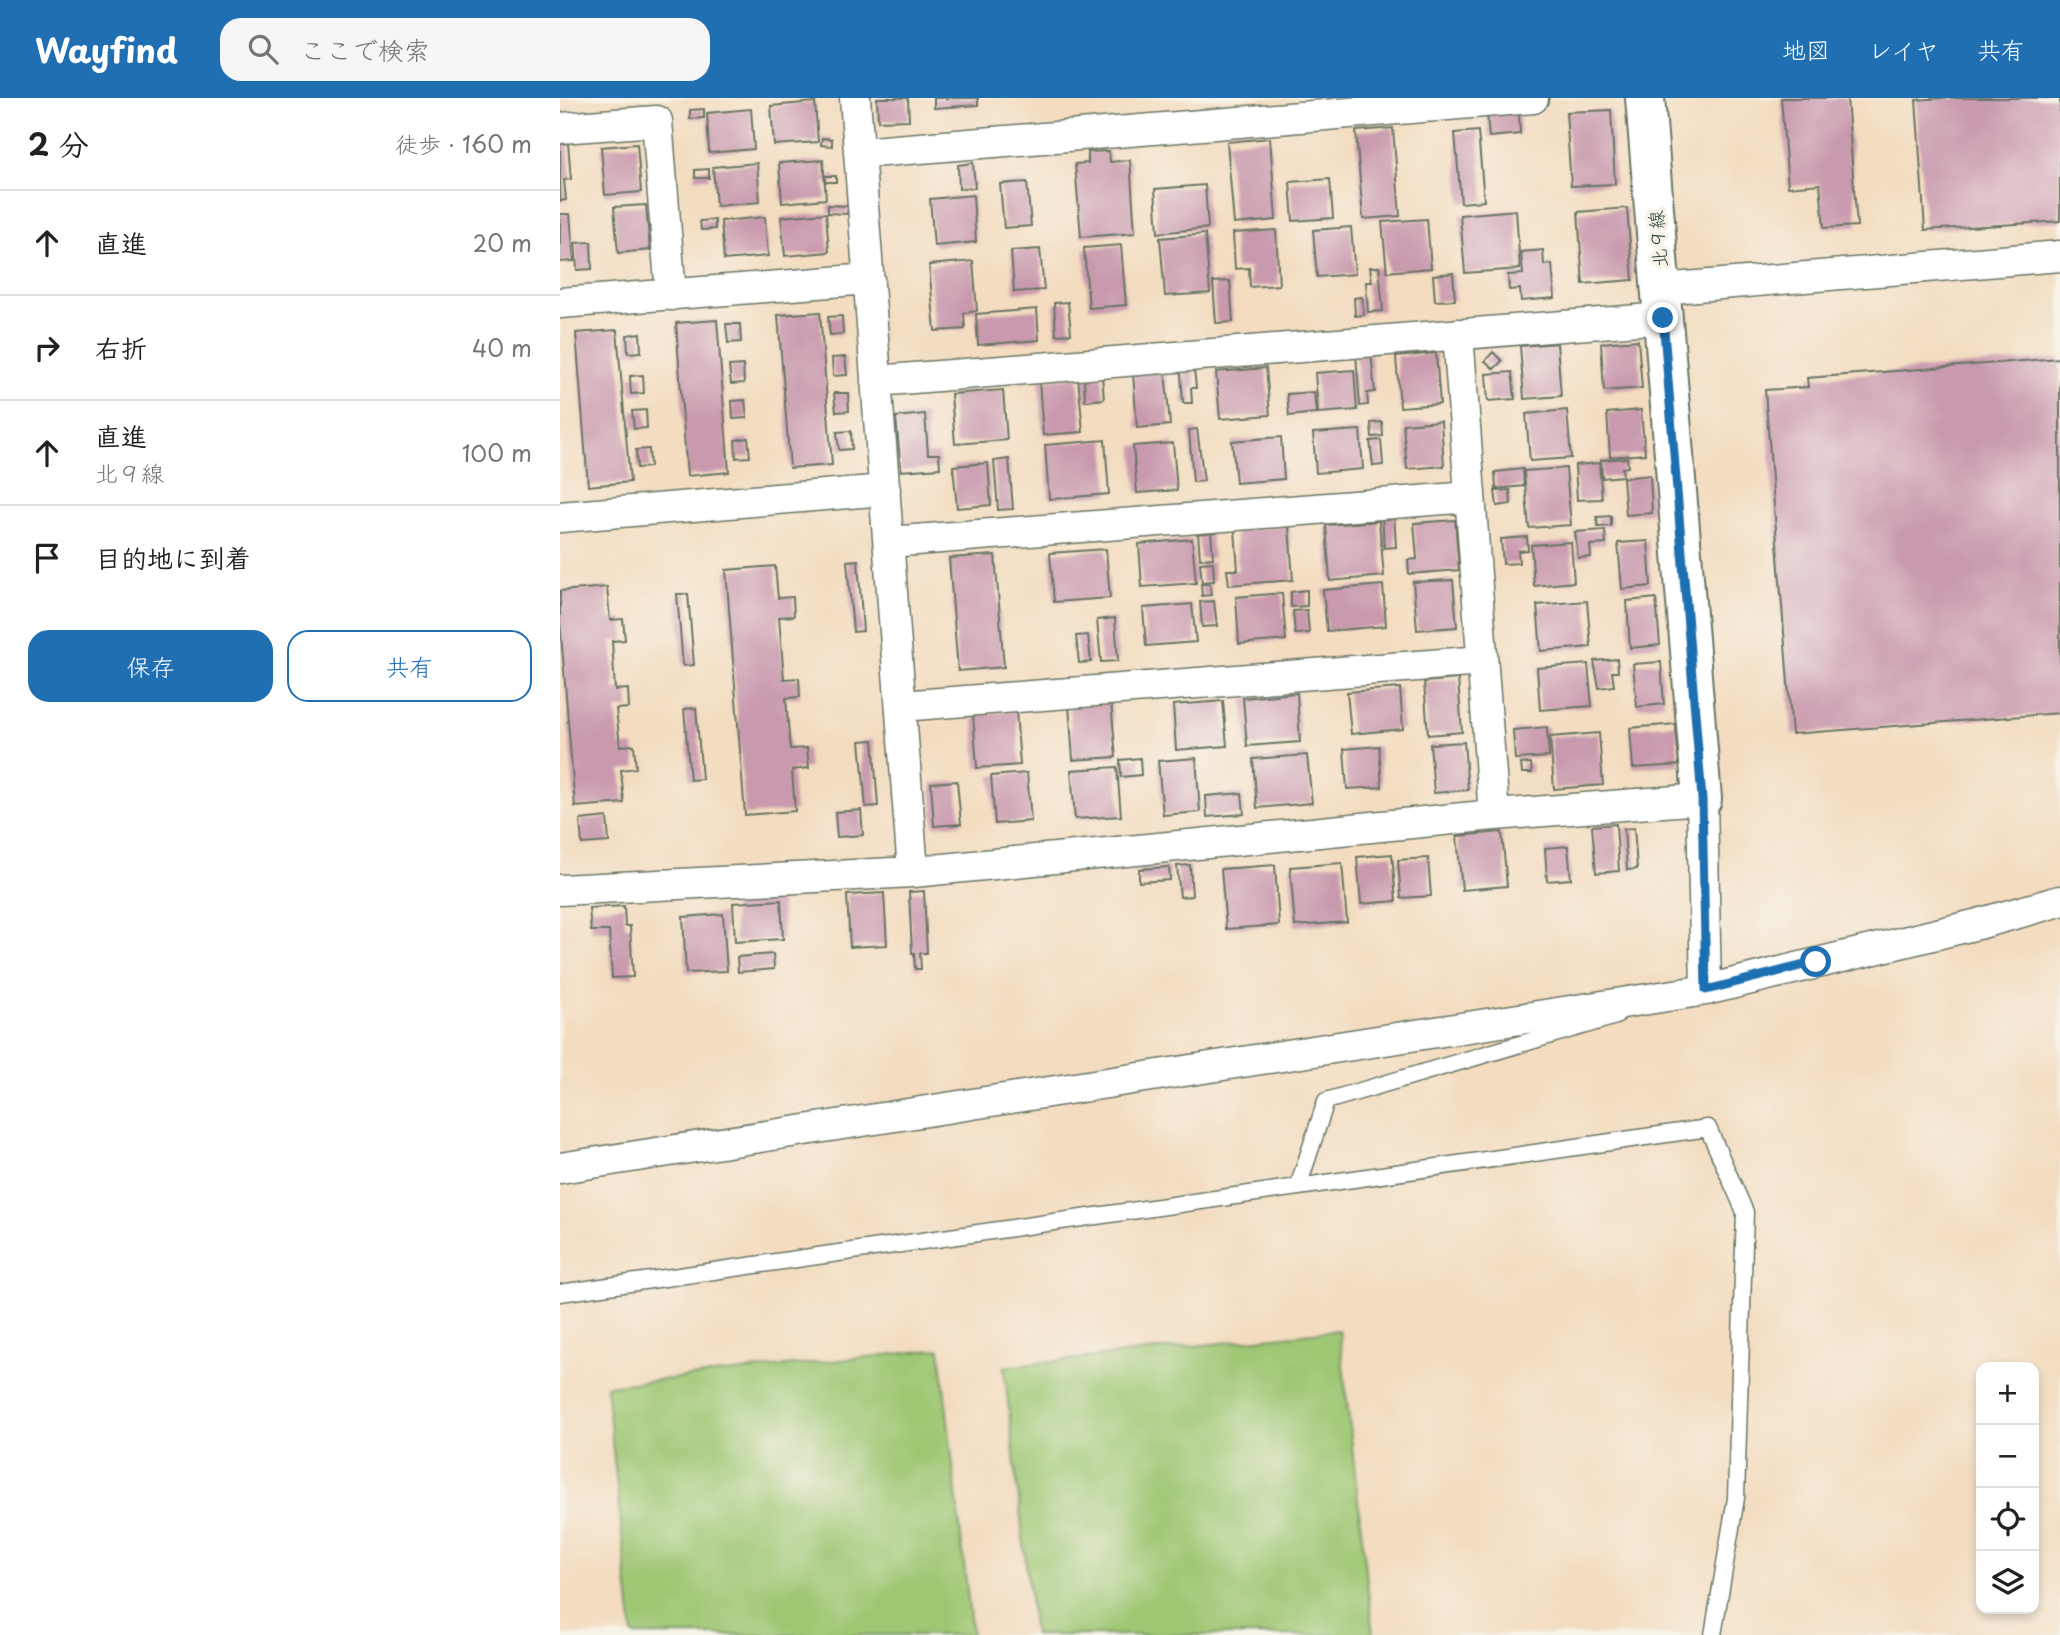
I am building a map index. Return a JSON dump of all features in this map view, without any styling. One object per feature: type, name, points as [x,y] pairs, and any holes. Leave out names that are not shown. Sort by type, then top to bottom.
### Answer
[{"type":"street","points":[[855,98],[914,872]]},
{"type":"street","points":[[859,153],[1533,98]]},
{"type":"street","name":"北９線","points":[[1645,98],[1702,799]]},
{"type":"street","points":[[560,128],[657,121],[671,295]]},
{"type":"street","points":[[876,381],[1458,334],[1662,303],[2060,256]]},
{"type":"street","points":[[560,303],[869,279]]},
{"type":"street","points":[[1458,334],[1494,815]]},
{"type":"street","points":[[560,517],[885,490]]},
{"type":"street","points":[[889,542],[1470,497]]},
{"type":"street","points":[[901,706],[1482,661]]},
{"type":"street","points":[[560,890],[914,872],[1494,815],[1702,799],[1706,990]]},
{"type":"street","points":[[560,1168],[1706,990],[1978,924],[2060,901]]},
{"type":"lane","points":[[1298,1187],[1326,1101],[1706,990]]},
{"type":"lane","points":[[560,1293],[1708,1128],[1745,1212],[1736,1498],[1713,1635]]},
{"type":"green space","points":[[1339,1330],[1373,1635],[1034,1635],[1004,1367]]},
{"type":"green space","points":[[940,1349],[972,1635],[633,1635],[606,1386]]},
{"type":"building","points":[[877,98],[908,98],[909,120],[878,121]]},
{"type":"building","points":[[934,98],[978,98],[978,105],[934,108]]},
{"type":"building","points":[[1781,98],[1847,98],[1857,226],[1824,228],[1820,184],[1788,187]]},
{"type":"building","points":[[2060,98],[2060,221],[1925,230],[1916,100]]},
{"type":"building","points":[[815,102],[818,142],[774,145],[771,106]]},
{"type":"building","points":[[704,109],[704,118],[690,119],[690,110]]},
{"type":"building","points":[[751,109],[754,149],[709,153],[707,113]]},
{"type":"building","points":[[1611,110],[1615,184],[1571,186],[1566,112]]},
{"type":"building","points":[[1519,111],[1520,134],[1489,137],[1487,114]]},
{"type":"building","points":[[1393,128],[1400,216],[1363,219],[1356,131]]},
{"type":"building","points":[[1478,131],[1484,201],[1461,203],[1455,133]]},
{"type":"building","points":[[822,138],[832,139],[832,146],[821,145]]},
{"type":"building","points":[[1270,138],[1276,220],[1234,224],[1227,142]]},
{"type":"building","points":[[568,143],[571,179],[564,180],[566,200],[560,201],[560,144]]},
{"type":"building","points":[[637,144],[641,192],[605,195],[601,147]]},
{"type":"building","points":[[1109,151],[1110,162],[1130,160],[1135,233],[1081,237],[1075,164],[1088,163],[1088,152]]},
{"type":"building","points":[[823,160],[826,199],[782,203],[779,163]]},
{"type":"building","points":[[757,163],[760,202],[716,206],[713,167]]},
{"type":"building","points":[[973,163],[975,188],[959,189],[958,165]]},
{"type":"building","points":[[709,169],[709,178],[695,178],[695,170]]},
{"type":"building","points":[[825,176],[836,176],[836,182],[825,182]]},
{"type":"building","points":[[1330,179],[1333,218],[1293,221],[1290,182]]},
{"type":"building","points":[[1027,182],[1031,226],[1004,228],[1000,184]]},
{"type":"building","points":[[1205,185],[1208,228],[1158,233],[1155,189]]},
{"type":"building","points":[[973,195],[976,242],[934,246],[930,199]]},
{"type":"building","points":[[646,205],[650,250],[618,253],[614,207]]},
{"type":"building","points":[[828,205],[848,206],[847,214],[828,213]]},
{"type":"building","points":[[1627,208],[1633,280],[1583,284],[1578,212]]},
{"type":"building","points":[[1516,210],[1520,269],[1465,273],[1460,215]]},
{"type":"building","points":[[826,213],[829,252],[785,256],[781,217]]},
{"type":"building","points":[[560,214],[570,214],[574,261],[560,262]]},
{"type":"building","points":[[765,217],[768,256],[724,260],[721,221]]},
{"type":"building","points":[[1427,219],[1431,268],[1387,272],[1382,222]]},
{"type":"building","points":[[715,220],[715,229],[701,230],[700,221]]},
{"type":"building","points":[[1351,227],[1355,274],[1317,277],[1313,230]]},
{"type":"building","points":[[1276,230],[1279,285],[1250,287],[1249,268],[1235,269],[1233,233]]},
{"type":"building","points":[[1205,234],[1210,293],[1165,296],[1160,238]]},
{"type":"building","points":[[591,242],[592,269],[577,270],[575,243]]},
{"type":"building","points":[[1121,245],[1126,305],[1089,308],[1084,248]]},
{"type":"building","points":[[1040,249],[1044,290],[1014,292],[1011,251]]},
{"type":"building","points":[[1543,250],[1544,265],[1552,264],[1555,298],[1521,301],[1520,289],[1509,290],[1508,275],[1523,274],[1521,252]]},
{"type":"building","points":[[973,261],[977,311],[964,313],[965,329],[935,331],[929,265]]},
{"type":"building","points":[[1370,267],[1379,267],[1383,311],[1368,312],[1366,282],[1372,282]]},
{"type":"building","points":[[1453,273],[1455,300],[1435,301],[1433,275]]},
{"type":"building","points":[[1230,281],[1233,322],[1216,323],[1213,282]]},
{"type":"building","points":[[1362,297],[1364,315],[1355,316],[1354,298]]},
{"type":"building","points":[[1068,302],[1071,334],[1056,335],[1054,303]]},
{"type":"building","points":[[1037,309],[1039,340],[978,345],[976,314]]},
{"type":"building","points":[[820,312],[832,465],[790,468],[778,315]]},
{"type":"building","points":[[842,316],[843,334],[830,335],[828,317]]},
{"type":"building","points":[[717,320],[729,472],[687,476],[676,323]]},
{"type":"building","points":[[726,324],[740,324],[741,342],[728,343]]},
{"type":"building","points":[[617,330],[630,482],[588,486],[576,333]]},
{"type":"building","points":[[640,333],[641,352],[628,353],[627,335]]},
{"type":"building","points":[[1638,340],[1642,388],[1604,391],[1601,343]]},
{"type":"building","points":[[1557,343],[1561,396],[1524,399],[1520,346]]},
{"type":"building","points":[[1493,352],[1502,361],[1494,369],[1485,361]]},
{"type":"building","points":[[1371,353],[1375,392],[1367,393],[1368,405],[1360,406],[1356,354]]},
{"type":"building","points":[[1436,353],[1440,404],[1400,407],[1396,357]]},
{"type":"building","points":[[845,357],[847,375],[833,376],[832,358]]},
{"type":"building","points":[[2060,358],[2060,713],[1792,734],[1765,390],[1808,387],[1807,378]]},
{"type":"building","points":[[1193,360],[1196,388],[1191,388],[1192,403],[1183,403],[1180,361]]},
{"type":"building","points":[[743,365],[744,383],[731,384],[729,366]]},
{"type":"building","points":[[1266,368],[1270,415],[1220,419],[1216,372]]},
{"type":"building","points":[[1165,370],[1170,425],[1137,428],[1133,373]]},
{"type":"building","points":[[1354,370],[1357,410],[1318,413],[1315,373]]},
{"type":"building","points":[[1512,372],[1515,399],[1488,401],[1486,374]]},
{"type":"building","points":[[643,375],[644,393],[631,394],[630,376]]},
{"type":"building","points":[[1102,376],[1104,399],[1085,401],[1084,378]]},
{"type":"building","points":[[1078,377],[1083,432],[1043,435],[1039,380]]},
{"type":"building","points":[[1003,390],[1007,440],[955,444],[951,394]]},
{"type":"building","points":[[1314,392],[1316,413],[1289,416],[1287,394]]},
{"type":"building","points":[[834,393],[848,393],[849,411],[836,412]]},
{"type":"building","points":[[745,400],[747,418],[733,419],[732,401]]},
{"type":"building","points":[[646,410],[647,428],[634,429],[632,411]]},
{"type":"building","points":[[1567,410],[1571,458],[1530,461],[1526,414]]},
{"type":"building","points":[[1641,410],[1645,454],[1610,457],[1607,413]]},
{"type":"building","points":[[925,414],[928,454],[939,454],[940,468],[901,471],[896,417]]},
{"type":"building","points":[[1441,421],[1444,466],[1407,469],[1403,424]]},
{"type":"building","points":[[1382,422],[1383,436],[1372,437],[1371,423]]},
{"type":"building","points":[[1197,429],[1204,481],[1193,482],[1189,430]]},
{"type":"building","points":[[1360,430],[1363,469],[1316,473],[1313,433]]},
{"type":"building","points":[[851,431],[852,449],[839,450],[837,432]]},
{"type":"building","points":[[1281,437],[1284,479],[1236,483],[1232,441]]},
{"type":"building","points":[[748,438],[750,457],[736,458],[735,440]]},
{"type":"building","points":[[1105,440],[1109,494],[1049,499],[1045,445]]},
{"type":"building","points":[[1381,440],[1383,465],[1373,466],[1370,441]]},
{"type":"building","points":[[1173,443],[1177,490],[1137,493],[1133,446]]},
{"type":"building","points":[[649,449],[650,467],[637,468],[636,450]]},
{"type":"building","points":[[1627,458],[1628,467],[1622,468],[1623,476],[1602,478],[1601,460]]},
{"type":"building","points":[[1009,459],[1013,509],[998,510],[994,461]]},
{"type":"building","points":[[988,463],[991,505],[957,508],[953,466]]},
{"type":"building","points":[[1599,463],[1602,499],[1577,500],[1575,465]]},
{"type":"building","points":[[1566,468],[1571,525],[1529,528],[1524,471]]},
{"type":"building","points":[[1523,469],[1524,486],[1496,489],[1495,472]]},
{"type":"building","points":[[1650,475],[1652,513],[1626,515],[1623,478]]},
{"type":"building","points":[[1510,490],[1511,504],[1497,506],[1495,491]]},
{"type":"building","points":[[1394,512],[1396,547],[1384,548],[1382,513]]},
{"type":"building","points":[[1611,516],[1611,526],[1598,527],[1597,517]]},
{"type":"building","points":[[1455,520],[1459,570],[1409,574],[1408,560],[1417,559],[1414,523]]},
{"type":"building","points":[[1379,521],[1384,576],[1330,581],[1326,525]]},
{"type":"building","points":[[1289,526],[1293,580],[1229,585],[1227,570],[1238,570],[1235,530]]},
{"type":"building","points":[[1605,530],[1606,544],[1590,545],[1591,557],[1578,558],[1575,532]]},
{"type":"building","points":[[1211,532],[1213,558],[1200,559],[1198,533]]},
{"type":"building","points":[[1527,537],[1528,550],[1518,551],[1519,563],[1503,564],[1501,539]]},
{"type":"building","points":[[1192,539],[1196,583],[1142,587],[1139,544]]},
{"type":"building","points":[[1648,541],[1651,586],[1622,589],[1618,543]]},
{"type":"building","points":[[1571,542],[1574,582],[1534,586],[1531,545]]},
{"type":"building","points":[[1106,549],[1110,598],[1054,602],[1050,553]]},
{"type":"building","points":[[995,555],[1004,667],[958,671],[949,558]]},
{"type":"building","points":[[858,560],[863,631],[853,632],[847,561]]},
{"type":"building","points":[[1213,562],[1214,581],[1202,582],[1200,563]]},
{"type":"building","points":[[775,566],[778,598],[793,597],[794,616],[779,617],[784,679],[799,678],[800,697],[786,698],[790,749],[807,748],[809,768],[792,770],[795,811],[745,815],[726,570]]},
{"type":"building","points":[[1453,580],[1457,627],[1417,630],[1413,582]]},
{"type":"building","points":[[1201,584],[1210,584],[1211,595],[1202,596]]},
{"type":"building","points":[[1383,585],[1386,626],[1327,631],[1323,590]]},
{"type":"building","points":[[607,587],[610,620],[623,619],[625,640],[612,641],[615,690],[628,689],[629,708],[616,709],[620,746],[634,745],[636,768],[621,770],[624,803],[575,807],[560,591]]},
{"type":"building","points":[[1307,590],[1307,606],[1291,607],[1291,592]]},
{"type":"building","points":[[1282,593],[1286,640],[1239,644],[1236,597]]},
{"type":"building","points":[[677,594],[688,594],[694,665],[683,666]]},
{"type":"building","points":[[1656,598],[1660,645],[1630,648],[1627,601]]},
{"type":"building","points":[[1214,601],[1217,626],[1202,627],[1200,602]]},
{"type":"building","points":[[1587,601],[1591,647],[1541,651],[1537,605]]},
{"type":"building","points":[[1192,604],[1196,642],[1146,646],[1143,608]]},
{"type":"building","points":[[1307,610],[1309,633],[1295,634],[1293,611]]},
{"type":"building","points":[[1115,618],[1118,661],[1101,662],[1097,620]]},
{"type":"building","points":[[1088,635],[1091,662],[1079,663],[1076,636]]},
{"type":"building","points":[[1617,659],[1618,672],[1612,672],[1614,686],[1599,688],[1594,661]]},
{"type":"building","points":[[1661,662],[1664,704],[1637,707],[1633,664]]},
{"type":"building","points":[[1588,664],[1592,706],[1540,710],[1537,668]]},
{"type":"building","points":[[1458,679],[1462,732],[1428,735],[1424,682]]},
{"type":"building","points":[[1400,688],[1403,729],[1351,734],[1347,692]]},
{"type":"building","points":[[1297,693],[1300,742],[1247,746],[1243,698]]},
{"type":"building","points":[[1223,701],[1227,746],[1176,750],[1173,705]]},
{"type":"building","points":[[1111,702],[1116,757],[1073,760],[1069,705]]},
{"type":"building","points":[[696,708],[702,779],[690,780],[684,709]]},
{"type":"building","points":[[1016,711],[1020,765],[977,768],[973,714]]},
{"type":"building","points":[[1676,724],[1679,765],[1633,768],[1630,728]]},
{"type":"building","points":[[1547,727],[1549,757],[1515,759],[1513,730]]},
{"type":"building","points":[[1599,733],[1603,785],[1554,789],[1550,737]]},
{"type":"building","points":[[873,740],[878,806],[866,807],[860,741]]},
{"type":"building","points":[[1464,742],[1468,790],[1434,793],[1430,744]]},
{"type":"building","points":[[1379,746],[1382,787],[1347,789],[1344,749]]},
{"type":"building","points":[[1307,755],[1312,803],[1257,808],[1253,759]]},
{"type":"building","points":[[1140,758],[1141,775],[1121,777],[1120,760]]},
{"type":"building","points":[[1196,758],[1200,812],[1163,815],[1158,761]]},
{"type":"building","points":[[1531,763],[1532,773],[1522,773],[1521,764]]},
{"type":"building","points":[[1117,767],[1121,816],[1075,819],[1071,770]]},
{"type":"building","points":[[1027,773],[1031,821],[995,824],[991,776]]},
{"type":"building","points":[[957,781],[961,824],[934,826],[931,783]]},
{"type":"building","points":[[1242,793],[1244,814],[1207,817],[1206,796]]},
{"type":"building","points":[[861,810],[863,835],[837,837],[835,812]]},
{"type":"building","points":[[607,817],[609,842],[582,844],[580,820]]},
{"type":"building","points":[[1616,824],[1619,871],[1596,873],[1592,826]]},
{"type":"building","points":[[1634,828],[1637,869],[1627,870],[1624,829]]},
{"type":"building","points":[[1502,832],[1507,886],[1462,890],[1457,836]]},
{"type":"building","points":[[1568,846],[1571,879],[1547,881],[1545,848]]},
{"type":"building","points":[[1392,854],[1396,901],[1361,904],[1357,857]]},
{"type":"building","points":[[1428,858],[1431,896],[1401,898],[1398,860]]},
{"type":"building","points":[[1342,863],[1347,922],[1295,926],[1290,867]]},
{"type":"building","points":[[1190,865],[1192,896],[1180,897],[1177,866]]},
{"type":"building","points":[[1275,865],[1279,925],[1226,929],[1221,869]]},
{"type":"building","points":[[1169,867],[1170,880],[1139,882],[1139,869]]},
{"type":"building","points":[[924,891],[927,953],[920,953],[921,969],[915,969],[909,892]]},
{"type":"building","points":[[884,893],[887,945],[850,947],[847,895]]},
{"type":"building","points":[[781,900],[783,939],[735,942],[733,903]]},
{"type":"building","points":[[624,906],[625,926],[630,926],[633,977],[612,978],[609,931],[591,931],[589,908]]},
{"type":"building","points":[[723,914],[727,971],[686,973],[683,917]]},
{"type":"building","points":[[773,954],[774,969],[738,972],[737,957]]},
{"type":"route","points":[[1663,318],[1702,799],[1706,990],[1816,962]]}]
